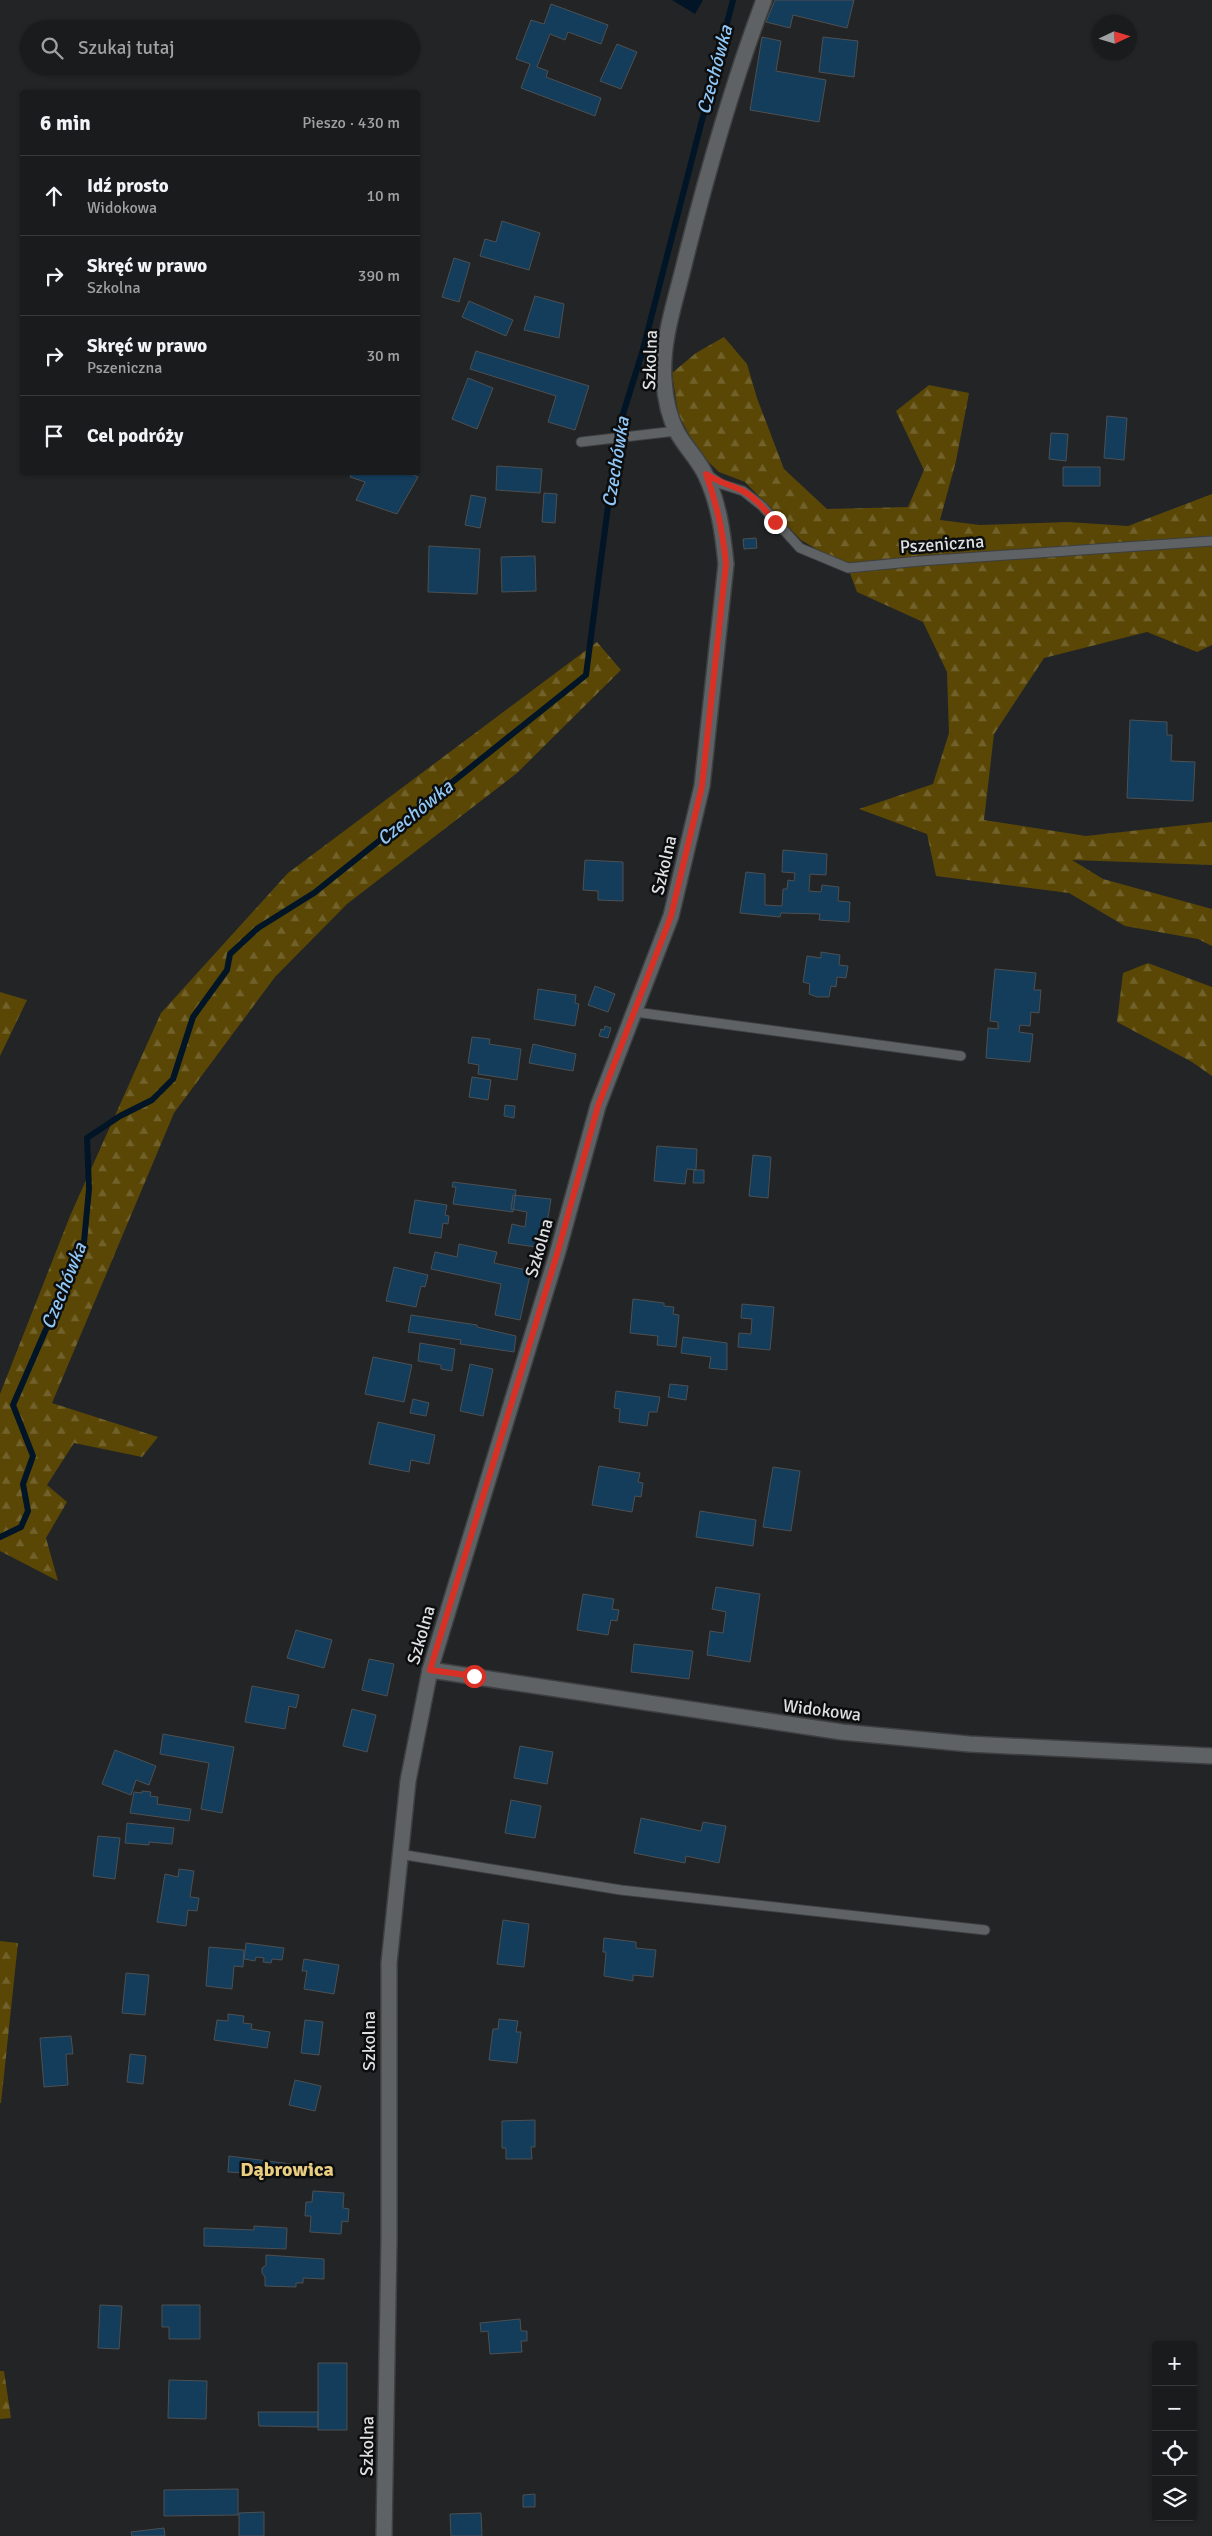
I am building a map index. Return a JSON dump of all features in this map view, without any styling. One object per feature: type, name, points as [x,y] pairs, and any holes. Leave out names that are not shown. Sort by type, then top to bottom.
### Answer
[{"type":"street","name":"Szkolna","points":[[384,2536],[389,2239],[389,1963],[408,1782],[430,1670],[558,1251],[598,1106],[671,916],[702,786],[726,564],[723,532],[716,502],[706,474],[676,431],[670,412],[664,380],[666,340],[700,201],[748,43],[764,0]]},
{"type":"street","name":"Widokowa","points":[[430,1670],[842,1732],[969,1744],[1212,1756]]},
{"type":"lane","points":[[581,442],[676,431]]},
{"type":"lane","name":"Pszeniczna","points":[[706,474],[721,484],[743,491],[762,506],[800,548],[848,568],[920,561],[1212,541]]},
{"type":"lane","points":[[635,1012],[961,1056]]},
{"type":"lane","points":[[399,1854],[621,1890],[985,1930]]},
{"type":"green space","points":[[724,337],[747,364],[757,398],[784,469],[827,509],[908,507],[924,470],[896,411],[929,385],[969,393],[956,461],[940,520],[980,525],[1068,522],[1128,526],[1212,494],[1212,645],[1197,652],[1147,632],[1044,658],[994,734],[984,820],[1086,836],[1212,822],[1212,865],[1072,860],[1103,879],[1212,909],[1212,946],[1198,939],[1125,926],[1069,893],[936,876],[927,834],[859,809],[933,784],[949,733],[947,672],[923,622],[857,592],[848,568],[801,540],[745,482],[719,472],[697,451],[678,413],[672,373],[696,353]]},
{"type":"green space","points":[[597,642],[621,670],[517,773],[347,904],[275,977],[174,1113],[52,1403],[158,1437],[142,1457],[74,1443],[47,1485],[67,1502],[46,1538],[58,1581],[0,1551],[0,1394],[70,1216],[161,1013],[288,873]]},
{"type":"green space","points":[[1148,963],[1212,987],[1212,1076],[1192,1062],[1117,1022],[1123,973]]},
{"type":"green space","points":[[0,992],[27,1000],[0,1056]]},
{"type":"green space","points":[[0,1941],[18,1943],[1,2103],[0,2103]]},
{"type":"green space","points":[[0,2371],[4,2371],[11,2418],[0,2419]]},
{"type":"water","points":[[672,0],[703,0],[695,14]]},
{"type":"building","points":[[775,0],[854,0],[847,28],[793,15],[790,28],[766,22]]},
{"type":"building","points":[[551,4],[608,25],[601,44],[568,32],[565,40],[550,34],[537,67],[548,71],[546,77],[601,98],[595,116],[521,88],[530,64],[516,59],[531,20],[544,24]]},
{"type":"building","points":[[762,37],[781,41],[776,71],[826,80],[819,122],[750,110]]},
{"type":"building","points":[[823,37],[858,41],[854,77],[819,72]]},
{"type":"building","points":[[617,44],[637,52],[621,89],[600,81]]},
{"type":"building","points":[[502,221],[540,233],[529,270],[480,256],[485,239],[496,242]]},
{"type":"building","points":[[454,258],[470,263],[459,302],[442,297]]},
{"type":"building","points":[[535,296],[564,304],[559,338],[524,330]]},
{"type":"building","points":[[469,301],[513,320],[506,336],[462,317]]},
{"type":"building","points":[[476,351],[589,386],[575,430],[548,422],[556,396],[470,369]]},
{"type":"building","points":[[468,378],[493,388],[477,429],[452,419]]},
{"type":"building","points":[[1107,416],[1127,418],[1124,460],[1104,458]]},
{"type":"building","points":[[1051,433],[1068,434],[1066,461],[1049,459]]},
{"type":"building","points":[[497,466],[542,469],[540,493],[496,490]]},
{"type":"building","points":[[1063,467],[1100,467],[1100,486],[1063,486]]},
{"type":"building","points":[[351,475],[414,475],[418,477],[397,514],[356,500],[365,482],[350,477]]},
{"type":"building","points":[[544,493],[557,494],[555,523],[542,522]]},
{"type":"building","points":[[471,495],[486,498],[480,528],[465,525]]},
{"type":"building","points":[[756,538],[757,548],[744,549],[743,539]]},
{"type":"building","points":[[429,546],[480,549],[477,594],[428,592]]},
{"type":"building","points":[[535,556],[536,591],[502,592],[501,557]]},
{"type":"building","points":[[1130,720],[1167,722],[1167,735],[1172,735],[1171,761],[1195,762],[1193,801],[1127,798]]},
{"type":"building","points":[[783,850],[827,854],[826,875],[810,874],[809,891],[821,892],[822,885],[839,887],[838,901],[850,902],[849,922],[819,920],[820,914],[781,913],[780,917],[740,913],[746,872],[765,874],[765,905],[782,906],[783,889],[787,889],[788,880],[794,881],[795,873],[782,872]]},
{"type":"building","points":[[585,860],[623,862],[623,901],[598,900],[598,891],[583,890]]},
{"type":"building","points":[[821,952],[840,955],[839,965],[848,966],[846,978],[837,977],[836,987],[831,986],[829,997],[817,997],[809,994],[810,984],[803,982],[807,956],[821,958]]},
{"type":"building","points":[[995,969],[1036,973],[1034,990],[1041,990],[1039,1013],[1031,1012],[1030,1026],[1020,1025],[1019,1032],[1033,1034],[1030,1062],[986,1058],[988,1028],[998,1029],[998,1022],[990,1021]]},
{"type":"building","points":[[595,986],[615,994],[608,1012],[588,1005]]},
{"type":"building","points":[[538,989],[576,995],[575,1003],[579,1004],[575,1026],[534,1019]]},
{"type":"building","points":[[605,1026],[611,1028],[608,1038],[599,1036],[601,1029],[604,1030]]},
{"type":"building","points":[[472,1037],[490,1039],[489,1044],[521,1049],[517,1080],[478,1074],[479,1065],[468,1063]]},
{"type":"building","points":[[533,1044],[576,1054],[573,1071],[529,1063]]},
{"type":"building","points":[[472,1077],[491,1080],[488,1100],[469,1097]]},
{"type":"building","points":[[505,1105],[515,1106],[514,1118],[504,1116]]},
{"type":"building","points":[[657,1146],[697,1149],[696,1170],[687,1169],[685,1184],[654,1181]]},
{"type":"building","points":[[753,1155],[771,1157],[768,1198],[749,1196]]},
{"type":"building","points":[[694,1170],[704,1170],[704,1183],[693,1183]]},
{"type":"building","points":[[453,1182],[516,1190],[513,1212],[453,1204],[456,1187],[452,1187]]},
{"type":"building","points":[[513,1195],[551,1199],[543,1248],[508,1243],[512,1224],[525,1227],[527,1212],[511,1209]]},
{"type":"building","points":[[415,1200],[447,1205],[445,1215],[449,1216],[448,1224],[443,1223],[441,1238],[409,1233]]},
{"type":"building","points":[[459,1244],[497,1252],[494,1263],[531,1271],[520,1320],[495,1315],[501,1284],[431,1269],[435,1252],[457,1257]]},
{"type":"building","points":[[394,1267],[428,1275],[425,1287],[421,1286],[416,1307],[386,1301]]},
{"type":"building","points":[[633,1299],[664,1303],[664,1306],[674,1307],[673,1314],[679,1315],[676,1347],[657,1345],[658,1336],[630,1333]]},
{"type":"building","points":[[742,1304],[774,1307],[770,1350],[738,1347],[739,1333],[751,1334],[752,1319],[741,1318]]},
{"type":"building","points":[[411,1315],[477,1325],[477,1327],[516,1336],[514,1352],[460,1344],[461,1340],[408,1332]]},
{"type":"building","points":[[683,1337],[727,1343],[727,1370],[709,1368],[711,1357],[681,1353]]},
{"type":"building","points":[[420,1343],[455,1349],[452,1371],[441,1369],[441,1365],[418,1361]]},
{"type":"building","points":[[373,1357],[412,1365],[404,1402],[365,1394]]},
{"type":"building","points":[[470,1364],[493,1369],[483,1416],[460,1411]]},
{"type":"building","points":[[670,1384],[688,1386],[686,1400],[668,1397]]},
{"type":"building","points":[[616,1391],[660,1397],[657,1412],[649,1412],[647,1426],[619,1422],[620,1409],[614,1408]]},
{"type":"building","points":[[413,1399],[429,1403],[426,1416],[410,1413]]},
{"type":"building","points":[[378,1422],[435,1435],[429,1464],[411,1460],[409,1472],[369,1464]]},
{"type":"building","points":[[599,1466],[640,1473],[638,1482],[643,1483],[641,1497],[635,1496],[632,1512],[592,1505]]},
{"type":"building","points":[[773,1467],[800,1471],[791,1531],[763,1527]]},
{"type":"building","points":[[700,1511],[756,1520],[753,1546],[696,1537]]},
{"type":"building","points":[[716,1587],[760,1594],[750,1662],[707,1655],[710,1631],[723,1633],[726,1612],[712,1609]]},
{"type":"building","points":[[583,1594],[614,1599],[612,1609],[619,1610],[617,1621],[611,1620],[608,1635],[577,1630]]},
{"type":"building","points":[[296,1630],[332,1640],[324,1668],[287,1658]]},
{"type":"building","points":[[634,1644],[693,1651],[689,1679],[631,1672]]},
{"type":"building","points":[[369,1659],[394,1664],[387,1696],[362,1690]]},
{"type":"building","points":[[252,1686],[299,1695],[296,1708],[289,1706],[285,1729],[245,1722]]},
{"type":"building","points":[[352,1709],[376,1715],[367,1752],[343,1746]]},
{"type":"building","points":[[163,1734],[234,1747],[222,1813],[201,1809],[209,1763],[160,1754]]},
{"type":"building","points":[[520,1746],[553,1752],[547,1784],[514,1778]]},
{"type":"building","points":[[115,1750],[156,1766],[149,1785],[136,1780],[131,1795],[102,1784]]},
{"type":"building","points":[[142,1791],[151,1792],[150,1796],[158,1797],[157,1804],[191,1809],[189,1821],[130,1813],[134,1792],[142,1793]]},
{"type":"building","points":[[511,1800],[541,1806],[535,1838],[505,1833]]},
{"type":"building","points":[[641,1818],[701,1831],[703,1822],[726,1826],[719,1863],[686,1856],[685,1863],[634,1853]]},
{"type":"building","points":[[127,1823],[174,1828],[172,1844],[149,1842],[149,1845],[125,1843]]},
{"type":"building","points":[[98,1836],[120,1838],[115,1879],[93,1876]]},
{"type":"building","points":[[179,1869],[194,1871],[190,1897],[199,1898],[197,1911],[188,1910],[186,1926],[157,1922],[165,1874],[178,1877]]},
{"type":"building","points":[[503,1920],[529,1924],[524,1967],[497,1964]]},
{"type":"building","points":[[604,1938],[636,1942],[636,1948],[656,1950],[653,1977],[633,1975],[633,1981],[604,1976],[606,1952],[603,1952]]},
{"type":"building","points":[[246,1943],[284,1948],[282,1960],[272,1959],[271,1963],[263,1962],[264,1958],[256,1957],[255,1961],[244,1959]]},
{"type":"building","points":[[209,1947],[244,1950],[243,1967],[234,1966],[232,1989],[206,1986]]},
{"type":"building","points":[[304,1959],[339,1965],[334,1994],[304,1989],[307,1971],[302,1971]]},
{"type":"building","points":[[126,1973],[149,1975],[145,2015],[122,2013]]},
{"type":"building","points":[[228,2014],[244,2016],[243,2023],[252,2024],[251,2029],[270,2032],[267,2048],[214,2040],[217,2020],[228,2021]]},
{"type":"building","points":[[499,2019],[518,2021],[516,2032],[521,2032],[517,2063],[489,2060],[493,2029],[498,2029]]},
{"type":"building","points":[[305,2020],[323,2022],[319,2055],[301,2053]]},
{"type":"building","points":[[71,2036],[73,2054],[66,2054],[68,2085],[44,2087],[40,2038]]},
{"type":"building","points":[[130,2054],[146,2056],[143,2084],[127,2082]]},
{"type":"building","points":[[295,2080],[321,2086],[315,2111],[289,2105]]},
{"type":"building","points":[[535,2120],[535,2147],[531,2147],[532,2159],[506,2159],[506,2148],[502,2148],[502,2121]]},
{"type":"building","points":[[229,2156],[291,2164],[290,2176],[228,2172]]},
{"type":"building","points":[[313,2191],[344,2193],[343,2208],[349,2209],[348,2222],[342,2221],[341,2234],[310,2232],[311,2216],[305,2216],[306,2202],[312,2202]]},
{"type":"building","points":[[254,2226],[287,2228],[286,2249],[204,2246],[204,2228],[254,2230]]},
{"type":"building","points":[[266,2255],[324,2259],[324,2279],[303,2278],[303,2283],[296,2283],[296,2287],[265,2286],[262,2268],[266,2265]]},
{"type":"building","points":[[100,2305],[122,2306],[119,2349],[98,2348]]},
{"type":"building","points":[[162,2305],[200,2305],[200,2339],[169,2339],[169,2327],[162,2327]]},
{"type":"building","points":[[520,2319],[521,2331],[527,2331],[527,2341],[521,2341],[522,2352],[490,2354],[488,2331],[481,2332],[480,2323]]},
{"type":"building","points":[[318,2363],[347,2363],[347,2430],[318,2430]]},
{"type":"building","points":[[169,2380],[207,2381],[206,2419],[168,2418]]},
{"type":"building","points":[[258,2412],[318,2412],[318,2427],[259,2426]]},
{"type":"building","points":[[238,2489],[238,2515],[164,2516],[164,2490]]},
{"type":"building","points":[[535,2494],[535,2507],[523,2507],[523,2495]]},
{"type":"building","points":[[264,2512],[264,2536],[239,2536],[239,2513]]},
{"type":"building","points":[[481,2513],[482,2536],[451,2536],[450,2514]]},
{"type":"building","points":[[164,2528],[165,2536],[132,2536],[131,2532]]},
{"type":"waterway","name":"Czechówka","points":[[0,1537],[21,1527],[28,1511],[23,1484],[33,1456],[13,1405],[84,1242],[89,1189],[87,1138],[120,1116],[152,1100],[173,1079],[193,1017],[227,970],[230,954],[258,928],[314,893],[586,675],[618,430],[642,353],[733,0]]},
{"type":"district","name":"Dąbrowica","points":[[287,2169]]},
{"type":"route","points":[[474,1676],[430,1670],[558,1251],[598,1106],[671,916],[702,786],[726,564],[723,532],[716,502],[706,474],[721,484],[743,491],[762,506],[775,522]]}]
